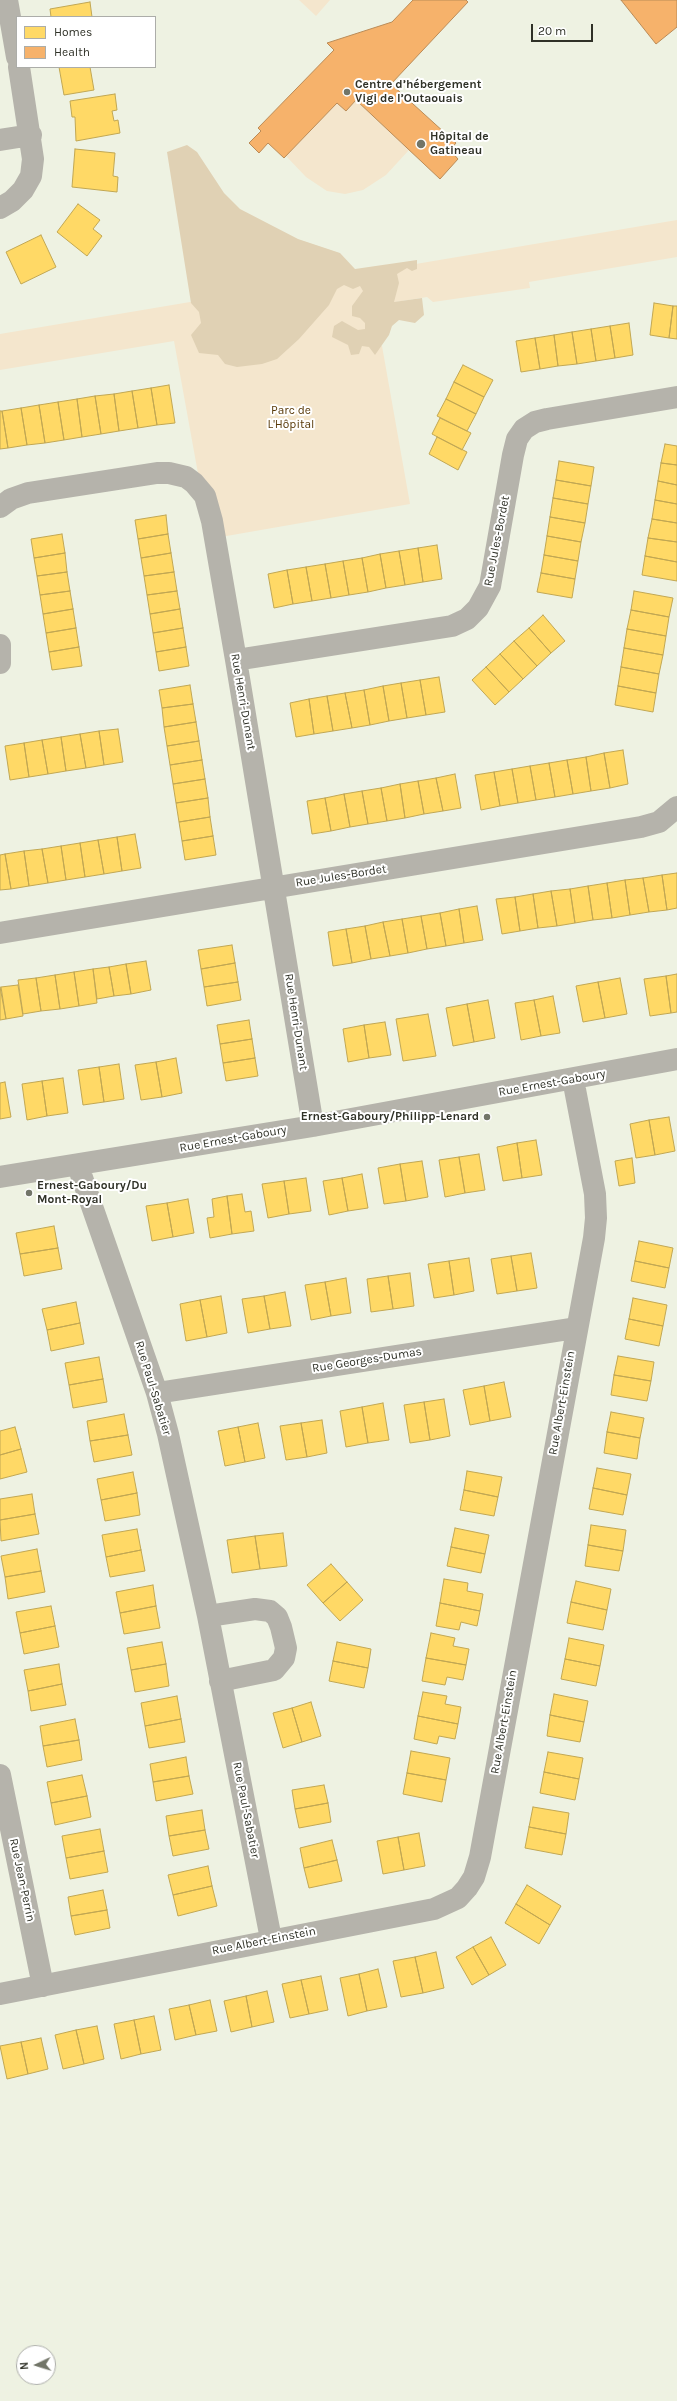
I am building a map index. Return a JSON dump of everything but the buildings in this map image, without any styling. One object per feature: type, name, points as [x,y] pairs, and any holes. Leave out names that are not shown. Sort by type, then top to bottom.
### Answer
[{"type":"street","points":[[7,0],[16,51]]},
{"type":"street","points":[[0,208],[12,201],[23,190],[31,176],[33,159],[31,135],[19,68]]},
{"type":"street","points":[[0,140],[31,135]]},
{"type":"street","name":"Rue Jules-Bordet","points":[[236,660],[452,626],[466,619],[478,608],[490,586],[513,455],[517,439],[524,429],[535,422],[547,419],[677,397]]},
{"type":"street","name":"Rue Henri-Dunant","points":[[0,507],[11,499],[35,492],[157,473],[169,473],[186,477],[201,490],[208,506],[236,660],[313,1126]]},
{"type":"street","points":[[0,645],[0,663]]},
{"type":"street","name":"Rue Jules-Bordet","points":[[0,933],[641,827],[659,822],[677,807]]},
{"type":"street","name":"Rue Ernest-Gaboury","points":[[0,1177],[78,1166],[313,1126],[677,1059]]},
{"type":"street","name":"Rue Albert-Einstein","points":[[0,1994],[271,1939],[434,1909],[458,1898],[474,1877],[480,1857],[596,1218],[595,1194],[573,1079]]},
{"type":"street","name":"Rue Paul-Sabatier","points":[[78,1166],[157,1393],[168,1434],[208,1616],[271,1939]]},
{"type":"street","name":"Rue Georges-Dumas","points":[[157,1393],[576,1328]]},
{"type":"street","points":[[208,1616],[255,1609],[270,1611],[277,1617],[286,1648],[284,1658],[274,1670],[220,1680]]},
{"type":"street","name":"Rue Jean-Perrin","points":[[0,1775],[43,1986]]},
{"type":"green space","points":[[299,0],[330,0],[316,16]]},
{"type":"green space","points":[[356,100],[409,150],[386,175],[363,190],[345,194],[327,191],[306,177],[286,156],[337,103],[346,111]]},
{"type":"green space","name":"Parc de L'Hôpital","points":[[677,220],[677,257],[529,282],[530,288],[433,302],[427,297],[370,306],[377,344],[382,346],[410,504],[215,538],[201,490],[174,341],[0,370],[0,334]]},
{"type":"shaded area","points":[[187,145],[197,152],[224,193],[240,209],[298,239],[340,253],[355,269],[417,260],[417,269],[412,271],[407,268],[397,274],[399,283],[394,302],[422,298],[424,315],[415,323],[399,320],[392,326],[389,335],[375,355],[369,347],[362,346],[359,354],[351,355],[348,345],[332,337],[334,326],[342,321],[358,330],[365,329],[365,323],[360,318],[352,316],[352,306],[363,291],[360,286],[353,289],[344,285],[337,289],[329,305],[299,339],[277,359],[262,364],[237,367],[225,364],[218,355],[199,353],[191,335],[201,323],[199,312],[191,303],[167,152]]},
{"type":"place","name":"Centre d’hébergement Vigi de l’Outaouais","points":[[347,92]]},
{"type":"place","name":"Hôpital de Gatineau","points":[[421,144]]},
{"type":"place","name":"Ernest-Gaboury/Philipp-Lenard","points":[[487,1117]]},
{"type":"place","name":"Ernest-Gaboury/Du Mont-Royal","points":[[29,1193]]}]
